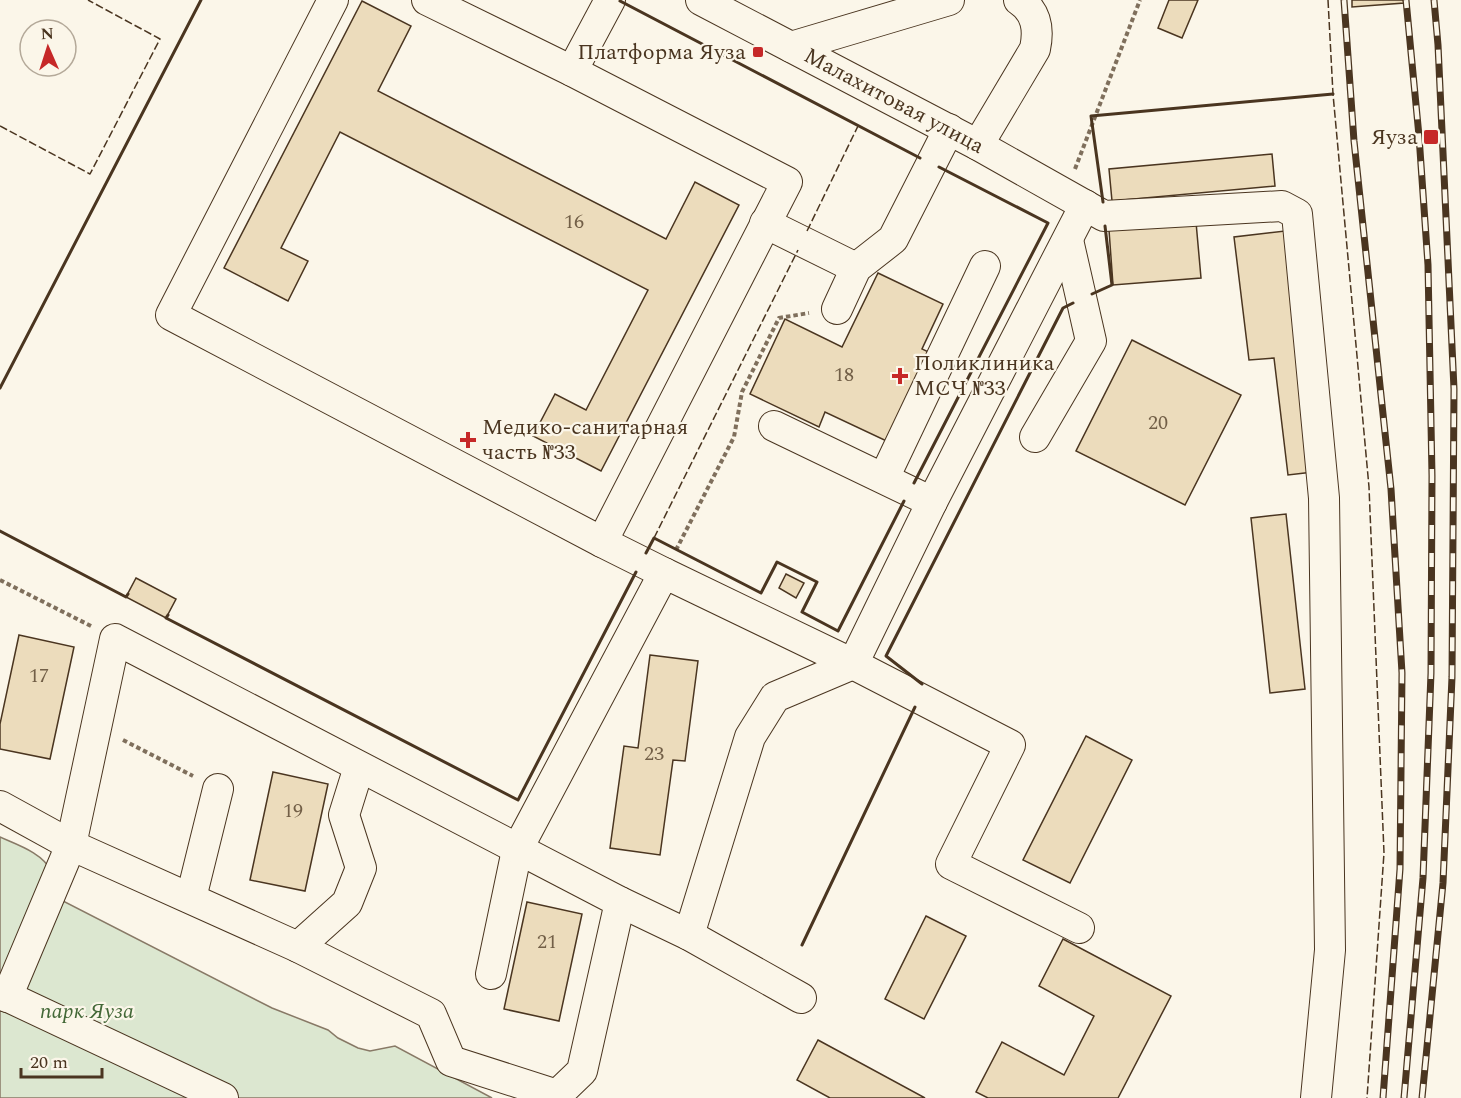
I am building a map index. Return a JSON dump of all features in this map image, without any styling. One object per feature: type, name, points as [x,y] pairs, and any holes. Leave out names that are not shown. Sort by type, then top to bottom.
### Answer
[{"type":"street","points":[[333,0],[171,315],[602,542],[853,664],[1010,745],[951,864],[1079,928]]},
{"type":"street","points":[[427,0],[787,182],[602,542]]},
{"type":"street","points":[[572,72],[610,0]]},
{"type":"street","points":[[791,47],[949,0]]},
{"type":"street","points":[[978,145],[1035,50],[1038,32],[1034,17],[1026,5],[1019,0]]},
{"type":"street","name":"Малахитовая улица","points":[[714,3],[791,47],[949,129],[1104,216],[1282,206],[1297,214],[1324,498],[1330,950],[1316,1098]]},
{"type":"street","points":[[837,309],[856,268],[893,239],[949,129]]},
{"type":"street","points":[[688,935],[750,737],[775,697],[853,664],[933,502],[1068,240],[1075,200]]},
{"type":"street","points":[[765,223],[856,268]]},
{"type":"street","points":[[1035,438],[1091,341],[1068,240]]},
{"type":"street","points":[[884,478],[985,266]]},
{"type":"street","points":[[774,426],[933,502]]},
{"type":"street","points":[[491,974],[517,850],[664,573]]},
{"type":"street","points":[[223,1098],[3,995],[71,845],[115,639],[517,850],[688,935],[801,998]]},
{"type":"street","points":[[298,947],[347,903],[361,868],[344,815],[359,768]]},
{"type":"street","points":[[191,898],[218,789]]},
{"type":"street","points":[[0,806],[71,845],[298,947],[431,1014],[452,1061],[558,1097],[582,1071],[620,902]]},
{"type":"path","points":[[1075,200],[1140,0]]},
{"type":"path","points":[[664,573],[734,437],[742,392],[779,318],[837,309]]},
{"type":"path","points":[[0,580],[115,639]]},
{"type":"path","points":[[97,726],[218,789]]},
{"type":"green space","name":"парк Яуза","points":[[0,837],[29,850],[48,865],[54,875],[61,900],[272,1008],[328,1030],[358,1048],[370,1051],[395,1046],[492,1098],[0,1098]]},
{"type":"building","points":[[1169,0],[1198,0],[1182,38],[1158,28]]},
{"type":"building","points":[[1352,0],[1403,0],[1404,3],[1352,7]]},
{"type":"building","points":[[362,1],[411,26],[378,91],[666,239],[695,182],[739,205],[601,471],[533,436],[555,394],[586,410],[648,290],[340,132],[281,248],[308,261],[288,301],[224,268]]},
{"type":"building","points":[[1272,154],[1275,186],[1112,201],[1109,169]]},
{"type":"building","points":[[1196,222],[1201,278],[1113,285],[1109,230]]},
{"type":"building","points":[[1285,231],[1313,472],[1288,475],[1274,358],[1249,360],[1234,237]]},
{"type":"building","points":[[878,273],[943,304],[922,349],[937,356],[895,445],[825,412],[819,427],[750,394],[785,319],[842,347]]},
{"type":"building","points":[[1132,340],[1241,395],[1185,505],[1076,451]]},
{"type":"building","points":[[1286,514],[1305,689],[1270,693],[1251,518]]},
{"type":"building","points":[[786,574],[804,583],[796,598],[779,588]]},
{"type":"building","points":[[136,578],[176,599],[166,618],[126,597]]},
{"type":"building","points":[[19,635],[74,647],[50,759],[0,749],[0,724]]},
{"type":"building","points":[[650,655],[698,661],[685,761],[673,760],[660,855],[610,848],[624,746],[638,748]]},
{"type":"building","points":[[1086,736],[1132,760],[1070,883],[1023,860]]},
{"type":"building","points":[[273,772],[328,784],[305,891],[250,880]]},
{"type":"building","points":[[527,902],[582,914],[559,1021],[504,1009]]},
{"type":"building","points":[[926,916],[966,936],[924,1019],[885,999]]},
{"type":"building","points":[[1063,939],[1171,996],[1118,1098],[988,1098],[976,1092],[1002,1042],[1064,1075],[1094,1016],[1039,986]]},
{"type":"building","points":[[818,1040],[925,1098],[830,1098],[797,1080]]},
{"type":"railway","points":[[1344,0],[1354,141],[1391,489],[1402,673],[1400,869],[1383,1098]]},
{"type":"railway","points":[[1404,1098],[1423,878],[1431,673],[1432,476],[1428,265],[1406,0]]},
{"type":"railway","points":[[1422,1098],[1443,883],[1452,677],[1454,389],[1434,0]]},
{"type":"fence","points":[[0,126],[90,174],[160,39],[88,0]]},
{"type":"fence","points":[[1328,0],[1333,94],[1369,487],[1384,853],[1367,1098]]},
{"type":"fence","points":[[807,231],[858,126]]},
{"type":"fence","points":[[654,538],[798,250]]},
{"type":"wall","points":[[0,388],[201,0]]},
{"type":"wall","points":[[620,1],[920,158]]},
{"type":"wall","points":[[1103,202],[1091,116],[1333,94]]},
{"type":"wall","points":[[914,483],[1048,223],[939,167]]},
{"type":"wall","points":[[1092,294],[1112,285],[1105,226]]},
{"type":"wall","points":[[922,684],[886,656],[1063,308],[1073,303]]},
{"type":"wall","points":[[646,553],[654,538],[761,593],[777,562],[817,582],[802,612],[838,631],[904,501]]},
{"type":"wall","points":[[0,531],[126,597],[128,594]]},
{"type":"wall","points":[[168,615],[166,618],[518,800],[636,572]]},
{"type":"wall","points":[[802,945],[915,707]]},
{"type":"place","name":"Платформа Яуза","points":[[758,52]]},
{"type":"place","name":"Яуза","points":[[1431,137]]},
{"type":"place","name":"Поликлиника МСЧ №33","points":[[900,376]]},
{"type":"place","name":"Медико-санитарная часть №33","points":[[468,440]]}]
